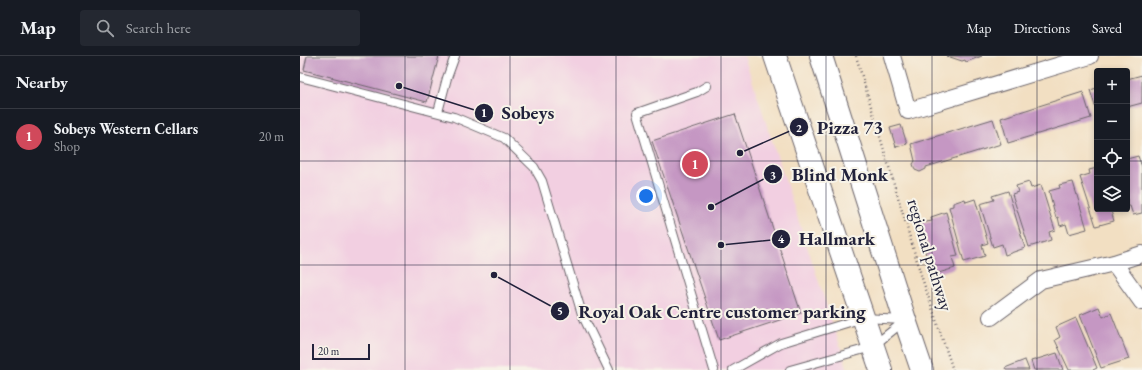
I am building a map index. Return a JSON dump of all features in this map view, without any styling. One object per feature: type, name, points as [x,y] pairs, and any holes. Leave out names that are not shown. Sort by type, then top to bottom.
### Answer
[{"type":"main road","points":[[775,56],[862,318],[881,370]]},
{"type":"main road","points":[[821,56],[922,370]]},
{"type":"street","points":[[892,56],[908,111],[1090,56]]},
{"type":"street","points":[[991,316],[1041,280],[1114,263],[1142,254]]},
{"type":"street","points":[[1114,263],[1142,302]]},
{"type":"lane","points":[[438,112],[447,78],[455,56]]},
{"type":"lane","points":[[300,77],[438,112],[454,117],[504,138],[534,167],[542,181],[582,314],[609,370]]},
{"type":"lane","points":[[707,86],[697,92],[637,113],[714,370]]},
{"type":"lane","points":[[733,370],[781,343],[862,318],[905,320]]},
{"type":"lane","points":[[790,370],[872,347],[905,320]]},
{"type":"path","name":"regional pathway","points":[[856,56],[922,278],[953,370]]},
{"type":"shaded area","points":[[300,56],[744,56],[848,370],[300,370]]},
{"type":"building","points":[[307,56],[439,56],[427,102],[304,70]]},
{"type":"building","points":[[947,56],[982,56],[966,62],[965,60],[962,61]]},
{"type":"building","points":[[1142,75],[1142,103],[1130,106],[1130,104],[1130,78]]},
{"type":"building","points":[[1094,89],[1094,103],[1090,90]]},
{"type":"building","points":[[1083,92],[1091,118],[1008,143],[1001,118]]},
{"type":"building","points":[[735,114],[801,313],[719,340],[652,141]]},
{"type":"building","points":[[993,119],[1001,144],[926,167],[926,169],[920,172],[915,170],[913,164],[915,161],[911,144]]},
{"type":"building","points":[[901,125],[907,144],[896,147],[890,128]]},
{"type":"building","points":[[1138,156],[1142,167],[1142,213],[1133,215],[1130,206],[1130,158]]},
{"type":"building","points":[[1094,169],[1094,212],[1111,212],[1114,221],[1096,226],[1080,177],[1090,174],[1089,170]]},
{"type":"building","points":[[1029,182],[1031,188],[1041,185],[1055,230],[1049,232],[1051,240],[1029,247],[1012,194],[1018,192],[1016,186]]},
{"type":"building","points":[[1073,182],[1087,229],[1069,234],[1066,224],[1060,226],[1058,217],[1056,218],[1049,191],[1060,188],[1059,185]]},
{"type":"building","points":[[1008,191],[1025,248],[1005,255],[1002,244],[993,247],[980,204],[994,200],[992,196]]},
{"type":"building","points":[[965,199],[966,202],[975,199],[988,243],[982,245],[985,256],[964,262],[949,207],[953,206],[953,203]]},
{"type":"building","points":[[946,212],[958,256],[952,257],[955,268],[932,275],[925,251],[929,250],[921,223],[932,221],[931,217]]},
{"type":"building","points":[[1099,307],[1103,317],[1111,313],[1129,359],[1101,368],[1080,315]]},
{"type":"building","points":[[1076,318],[1097,368],[1093,370],[1069,370],[1055,340],[1060,337],[1056,327]]},
{"type":"building","points":[[1057,353],[1063,370],[1034,370],[1031,361]]},
{"type":"building","points":[[1025,360],[1029,370],[1006,370],[1005,368]]},
{"type":"place","name":"Sobeys","points":[[399,86]]},
{"type":"place","name":"Pizza 73","points":[[740,153]]},
{"type":"place","name":"Sobeys Western Cellars","points":[[695,164]]},
{"type":"place","name":"Blind Monk","points":[[711,207]]},
{"type":"place","name":"Hallmark","points":[[721,245]]},
{"type":"place","name":"Royal Oak Centre customer parking","points":[[494,275]]}]
